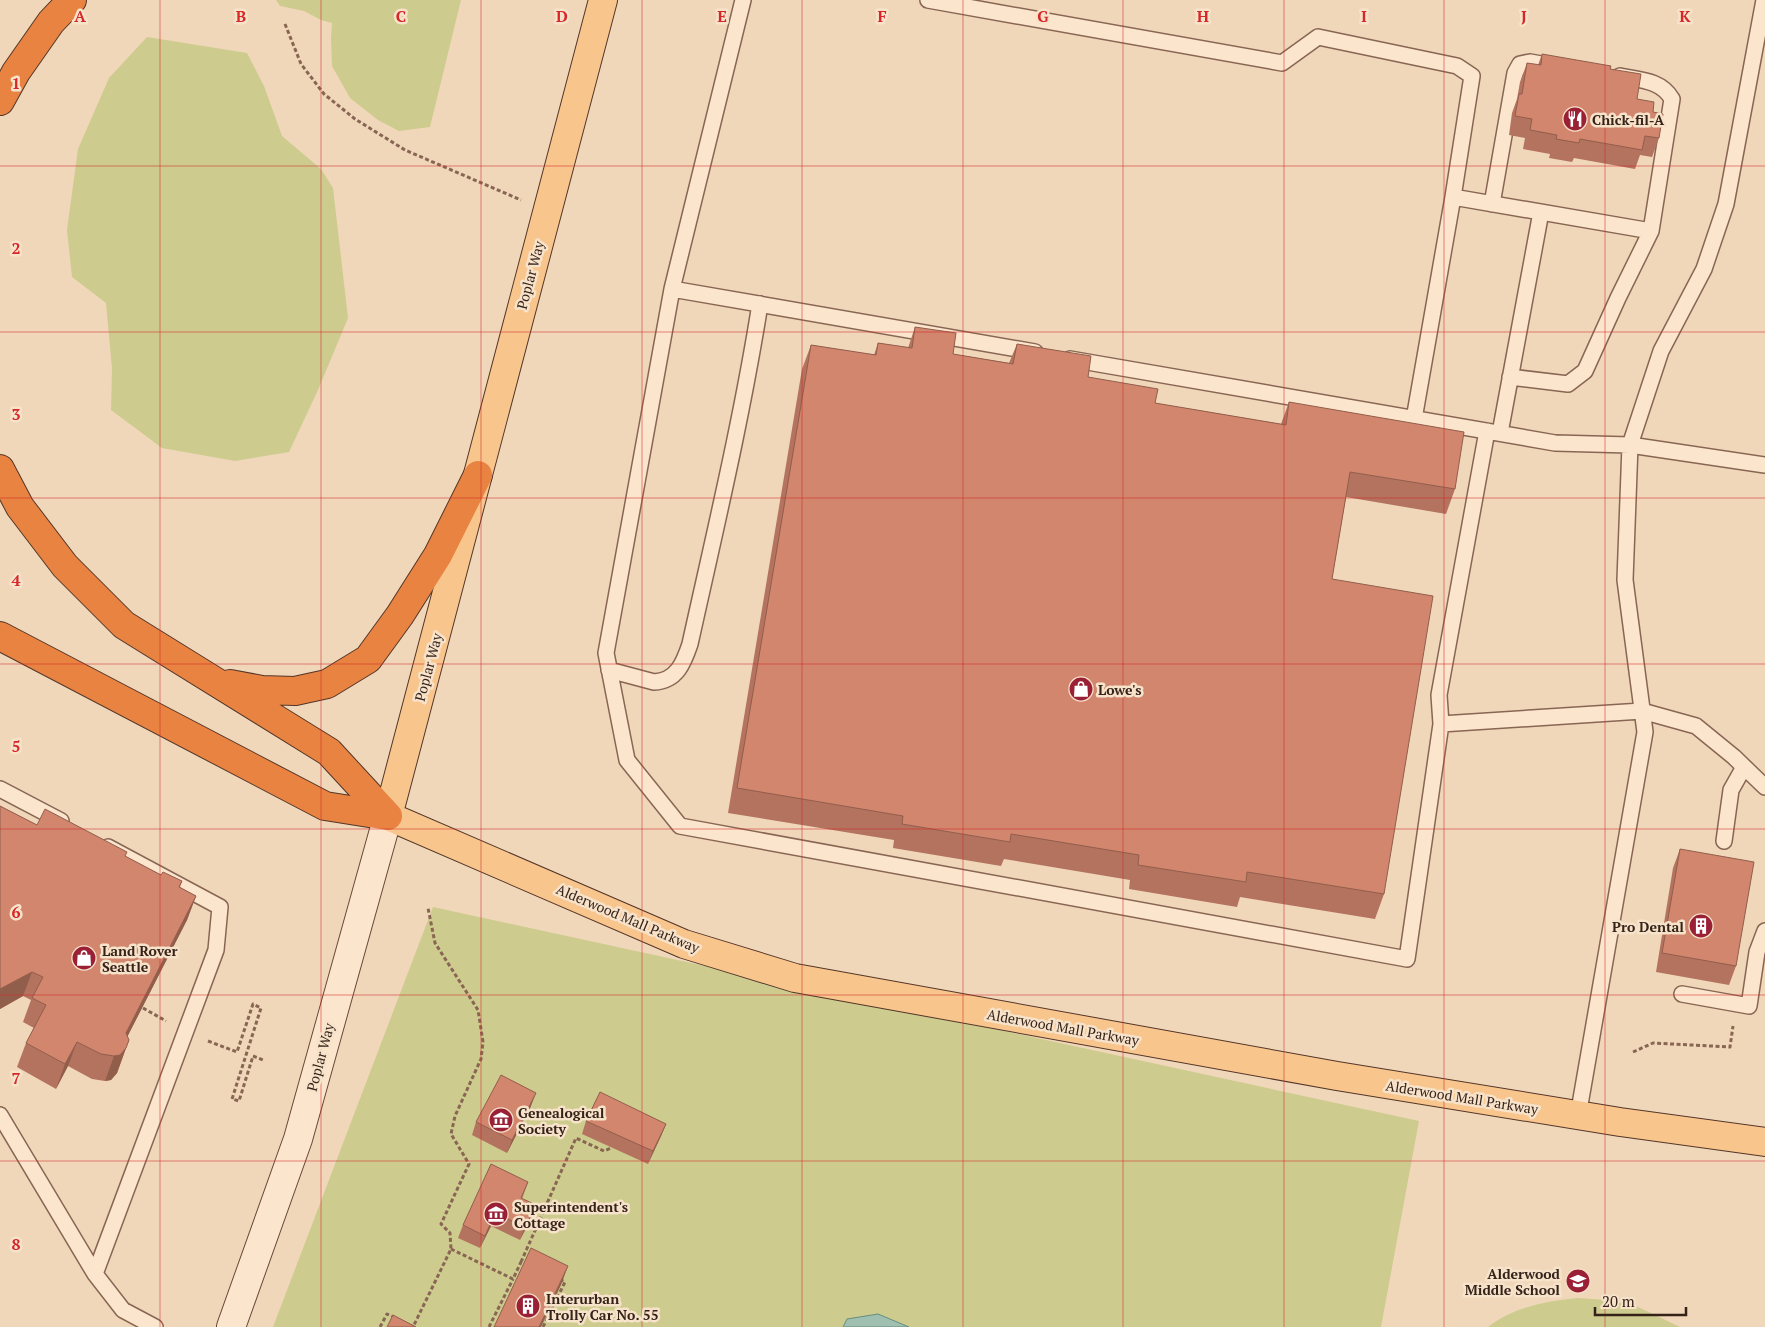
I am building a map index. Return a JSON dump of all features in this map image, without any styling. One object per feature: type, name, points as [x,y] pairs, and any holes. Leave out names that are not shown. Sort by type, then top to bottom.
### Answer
[{"type":"highway","points":[[0,101],[16,72],[51,22],[72,0]]},
{"type":"highway","points":[[0,469],[20,507],[65,566],[124,625],[329,752],[388,816]]},
{"type":"highway","points":[[214,680],[262,690],[295,691],[327,684],[368,659],[400,615],[438,555],[478,475]]},
{"type":"highway","points":[[0,636],[325,806],[388,816]]},
{"type":"main road","points":[[586,60],[587,0]]},
{"type":"main road","name":"Poplar Way","points":[[231,1327],[298,1139],[388,816],[603,0]]},
{"type":"main road","name":"Alderwood Mall Parkway","points":[[388,816],[684,944],[795,978],[1318,1073],[1578,1116],[1765,1142]]},
{"type":"lane","points":[[743,0],[672,289],[606,653],[627,760],[680,826],[1407,958],[1441,724],[1439,695],[1493,432],[1510,377],[1541,212]]},
{"type":"lane","points":[[928,0],[1282,63],[1318,37],[1457,66],[1472,76],[1414,419]]},
{"type":"lane","points":[[1578,1116],[1645,732],[1625,580],[1630,445],[1661,351],[1704,269],[1726,204],[1764,0]]},
{"type":"lane","points":[[1492,204],[1515,73],[1520,64],[1530,62],[1576,70]]},
{"type":"lane","points":[[1510,377],[1568,384],[1585,372],[1651,231],[1672,99],[1666,90],[1650,81],[1604,74]]},
{"type":"lane","points":[[1453,197],[1651,231]]},
{"type":"lane","points":[[672,289],[1555,443],[1630,445],[1765,465]]},
{"type":"lane","points":[[609,670],[654,682],[662,681],[674,675],[684,662],[749,375],[760,304]]},
{"type":"lane","points":[[1441,724],[1642,711],[1696,726],[1734,757],[1765,787]]},
{"type":"lane","points":[[1724,840],[1731,790],[1744,768]]},
{"type":"lane","points":[[0,788],[70,826]]},
{"type":"lane","points":[[95,1274],[216,950],[220,907],[97,840]]},
{"type":"lane","points":[[1682,994],[1748,1006],[1757,952],[1765,931]]},
{"type":"lane","points":[[0,1115],[95,1274],[123,1310],[155,1327]]},
{"type":"path","points":[[285,24],[301,64],[324,94],[355,120],[405,150],[547,211]]},
{"type":"path","points":[[380,1327],[387,1314],[413,1327],[451,1249],[450,1233],[441,1224],[468,1164],[451,1134],[455,1116],[481,1059],[483,1042],[478,1010],[435,943],[428,908]]},
{"type":"path","points":[[1633,1052],[1653,1043],[1730,1047],[1734,1018],[1732,1003]]},
{"type":"path","points":[[142,1008],[186,1033],[237,1052],[253,1004],[261,1008],[232,1099],[239,1101],[253,1056],[263,1060]]},
{"type":"path","points":[[489,1327],[513,1280],[576,1138],[604,1151],[611,1148]]},
{"type":"path","points":[[451,1249],[513,1280]]},
{"type":"path","points":[[521,1262],[530,1266]]},
{"type":"path","points":[[543,1327],[565,1282],[556,1278]]},
{"type":"shaded area","points":[[276,0],[461,0],[430,127],[399,131],[378,120],[350,98],[332,66],[332,23],[321,20],[304,11],[280,6]]},
{"type":"shaded area","points":[[147,37],[247,53],[264,86],[282,136],[321,169],[333,188],[348,318],[318,390],[289,452],[235,461],[162,448],[111,410],[112,369],[106,303],[72,277],[67,230],[78,149],[109,78]]},
{"type":"shaded area","points":[[433,907],[1419,1121],[1381,1327],[273,1327]]},
{"type":"shaded area","points":[[1578,1298],[1607,1300],[1636,1306],[1680,1327],[1488,1327],[1509,1314],[1531,1306]]},
{"type":"shaded area","points":[[878,1314],[909,1327],[843,1327],[847,1319]]},
{"type":"building","name":"Chick-fil-A","points":[[1542,54],[1611,66],[1610,69],[1641,74],[1637,99],[1654,102],[1653,112],[1663,114],[1659,138],[1645,136],[1642,150],[1580,139],[1579,143],[1556,139],[1557,135],[1530,130],[1532,119],[1515,116],[1519,94],[1522,94],[1527,63],[1541,65]]},
{"type":"building","name":"Lowe's","points":[[915,327],[956,333],[953,354],[1013,364],[1017,344],[1091,356],[1088,377],[1158,389],[1155,403],[1286,425],[1289,402],[1464,432],[1455,489],[1350,472],[1332,579],[1433,596],[1384,894],[1247,872],[1246,882],[1138,865],[1139,855],[1011,834],[1010,842],[902,824],[903,816],[737,788],[811,345],[876,355],[878,343],[912,348]]},
{"type":"building","name":"Land Rover Seattle","points":[[0,806],[37,825],[45,809],[127,852],[125,856],[161,875],[163,872],[182,881],[179,887],[196,896],[126,1033],[129,1040],[126,1048],[120,1055],[101,1054],[77,1042],[65,1064],[26,1043],[46,1005],[32,998],[43,977],[32,972],[0,989]]},
{"type":"building","name":"Pro Dental","points":[[1680,849],[1754,862],[1736,966],[1662,953]]},
{"type":"building","name":"Genealogical Society","points":[[501,1075],[536,1093],[512,1140],[476,1122]]},
{"type":"building","points":[[600,1092],[666,1124],[653,1151],[586,1121]]},
{"type":"building","name":"Superintendent's Cottage","points":[[491,1164],[528,1182],[521,1198],[536,1205],[525,1227],[495,1213],[485,1236],[463,1225]]},
{"type":"building","name":"Interurban Trolly Car No. 55","points":[[531,1248],[568,1266],[539,1327],[494,1327]]},
{"type":"building","points":[[393,1315],[416,1327],[387,1327]]},
{"type":"place","name":"Chick-fil-A","points":[[1575,119]]},
{"type":"place","name":"Lowe's","points":[[1081,689]]},
{"type":"place","name":"Pro Dental","points":[[1701,926]]},
{"type":"place","name":"Land Rover Seattle","points":[[84,958]]},
{"type":"place","name":"Genealogical Society","points":[[501,1120]]},
{"type":"place","name":"Superintendent's Cottage","points":[[496,1214]]},
{"type":"place","name":"Alderwood Middle School","points":[[1578,1281]]},
{"type":"place","name":"Interurban Trolly Car No. 55","points":[[528,1306]]}]
